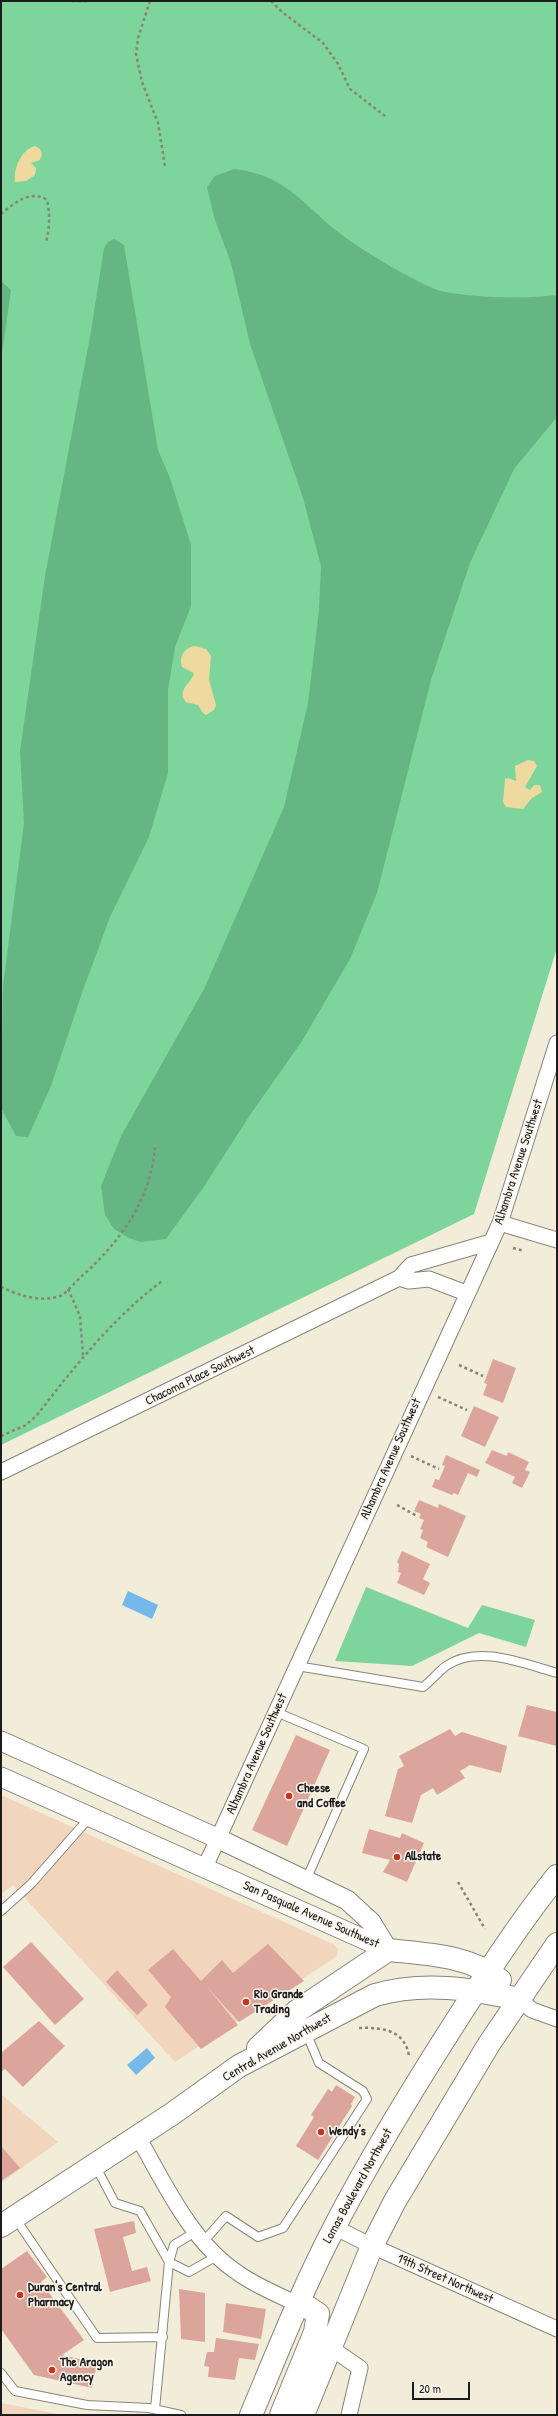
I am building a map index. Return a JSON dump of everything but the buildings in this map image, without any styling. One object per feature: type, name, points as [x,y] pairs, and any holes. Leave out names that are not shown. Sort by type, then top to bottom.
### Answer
[{"type":"main road","name":"Lomas Boulevard Northwest","points":[[251,2415],[297,2304],[334,2227],[400,2111],[476,1990],[515,1930],[557,1876]]},
{"type":"main road","points":[[302,2415],[372,2246],[424,2149],[557,1944]]},
{"type":"main road","points":[[239,2066],[298,2011],[388,1950],[453,1958],[489,1970],[520,1999]]},
{"type":"main road","name":"Central Avenue Northwest","points":[[8,2222],[138,2137],[239,2066],[375,1995],[396,1989],[428,1986],[476,1990],[520,1999]]},
{"type":"main road","points":[[281,2415],[315,2332],[318,2314],[309,2308],[297,2304]]},
{"type":"street","name":"Alhambra Avenue Southwest","points":[[205,1867],[466,1293],[500,1223],[557,1043]]},
{"type":"street","points":[[500,1223],[557,1240]]},
{"type":"street","name":"Chacoma Place Southwest","points":[[1,1472],[399,1278],[411,1265],[491,1242]]},
{"type":"street","points":[[399,1278],[409,1281],[429,1279],[466,1293]]},
{"type":"street","name":"San Pasquale Avenue Southwest","points":[[1,1741],[219,1839],[347,1900],[360,1910],[371,1922],[388,1950]]},
{"type":"street","name":"San Pasquale Avenue Southwest","points":[[1,1777],[388,1950]]},
{"type":"street","points":[[520,1999],[532,2010],[557,2019]]},
{"type":"street","points":[[138,2137],[199,2236],[217,2256],[254,2284],[297,2304]]},
{"type":"street","name":"19th Street Northwest","points":[[334,2227],[372,2246],[557,2329]]},
{"type":"street","points":[[331,2348],[360,2368],[349,2415]]},
{"type":"lane","points":[[297,1666],[423,1687],[447,1666],[467,1657],[492,1656],[557,1673]]},
{"type":"lane","points":[[276,1712],[364,1749],[306,1880]]},
{"type":"lane","points":[[1,1911],[31,1884],[90,1816]]},
{"type":"lane","points":[[155,2409],[163,2337],[168,2262],[174,2245],[199,2236],[226,2216],[258,2237],[283,2228],[367,2099],[363,2091],[319,2062],[306,2032]]},
{"type":"lane","points":[[95,2164],[116,2202],[140,2211],[168,2262],[189,2272],[217,2256]]},
{"type":"lane","points":[[8,2222],[97,2338],[163,2337]]},
{"type":"lane","points":[[1,2374],[15,2391],[87,2405],[155,2409],[181,2415]]},
{"type":"path","points":[[72,1],[88,1]]},
{"type":"path","points":[[150,1],[138,38],[136,54],[142,82],[158,123],[164,166]]},
{"type":"path","points":[[271,1],[282,12],[324,43],[338,64],[350,89],[384,116]]},
{"type":"path","points":[[1,214],[26,197],[42,196],[47,200],[49,210],[50,226],[46,242]]},
{"type":"path","points":[[1,1287],[15,1294],[44,1299],[61,1296],[97,1264],[115,1243],[130,1221],[152,1175],[155,1147]]},
{"type":"path","points":[[513,1248],[524,1251]]},
{"type":"path","points":[[1,1436],[26,1425],[37,1415],[82,1357],[124,1313],[162,1281]]},
{"type":"path","points":[[68,1289],[82,1328],[82,1357]]},
{"type":"path","points":[[459,1365],[483,1376]]},
{"type":"path","points":[[436,1396],[467,1410]]},
{"type":"path","points":[[409,1455],[439,1469]]},
{"type":"path","points":[[397,1505],[417,1516]]},
{"type":"path","points":[[458,1882],[485,1929]]},
{"type":"path","points":[[353,2028],[382,2028],[395,2035],[406,2046],[408,2060]]},
{"type":"shaded area","points":[[1,1795],[333,1944],[338,1949],[337,1956],[175,2062],[13,1885],[1,1894]]},
{"type":"shaded area","points":[[1,2094],[58,2142],[1,2183]]},
{"type":"shaded area","points":[[1,2403],[63,2415],[1,2415]]},
{"type":"green space","points":[[1,1],[557,1],[557,948],[474,1214],[1,1445]]},
{"type":"green space","points":[[234,169],[252,172],[267,177],[280,184],[302,200],[347,239],[390,266],[435,289],[458,294],[487,297],[531,297],[557,295],[557,417],[514,469],[470,563],[431,680],[377,893],[350,959],[302,1041],[252,1112],[203,1188],[166,1239],[140,1242],[129,1238],[114,1229],[105,1215],[101,1186],[121,1136],[204,989],[284,807],[308,703],[319,610],[321,566],[303,498],[250,344],[231,263],[214,217],[207,187],[215,176]]},
{"type":"green space","points":[[114,239],[124,245],[158,450],[170,478],[191,545],[191,606],[175,647],[168,690],[168,773],[149,837],[110,917],[83,990],[51,1086],[28,1137],[16,1136],[1,1108],[3,986],[24,823],[20,751],[45,576],[91,331],[104,248],[108,242]]},
{"type":"green space","points":[[1,281],[11,290],[1,361]]},
{"type":"green space","points":[[366,1587],[468,1628],[482,1605],[535,1620],[526,1647],[479,1633],[412,1666],[335,1661]]},
{"type":"sand","points":[[35,146],[40,149],[42,154],[40,160],[31,163],[36,168],[35,175],[26,181],[15,182],[15,172],[19,161],[26,151]]},
{"type":"sand","points":[[195,646],[206,649],[211,656],[209,680],[216,705],[214,710],[206,715],[198,705],[186,702],[183,698],[183,690],[194,673],[182,667],[181,660],[187,649]]},
{"type":"sand","points":[[528,760],[534,761],[537,766],[525,787],[530,790],[534,785],[540,785],[542,792],[532,798],[523,809],[506,807],[503,802],[505,779],[508,778],[516,781],[515,766]]},
{"type":"water","points":[[128,1591],[158,1605],[152,1619],[122,1605]]},
{"type":"water","points":[[147,2048],[155,2058],[136,2075],[127,2065]]},
{"type":"place","name":"Cheese and Coffee","points":[[289,1796]]},
{"type":"place","name":"Allstate","points":[[397,1857]]},
{"type":"place","name":"Rio Grande Trading","points":[[246,2002]]},
{"type":"place","name":"Wendy's","points":[[321,2132]]},
{"type":"place","name":"Duran's Central Pharmacy","points":[[20,2295]]},
{"type":"place","name":"The Aragon Agency","points":[[52,2370]]}]
